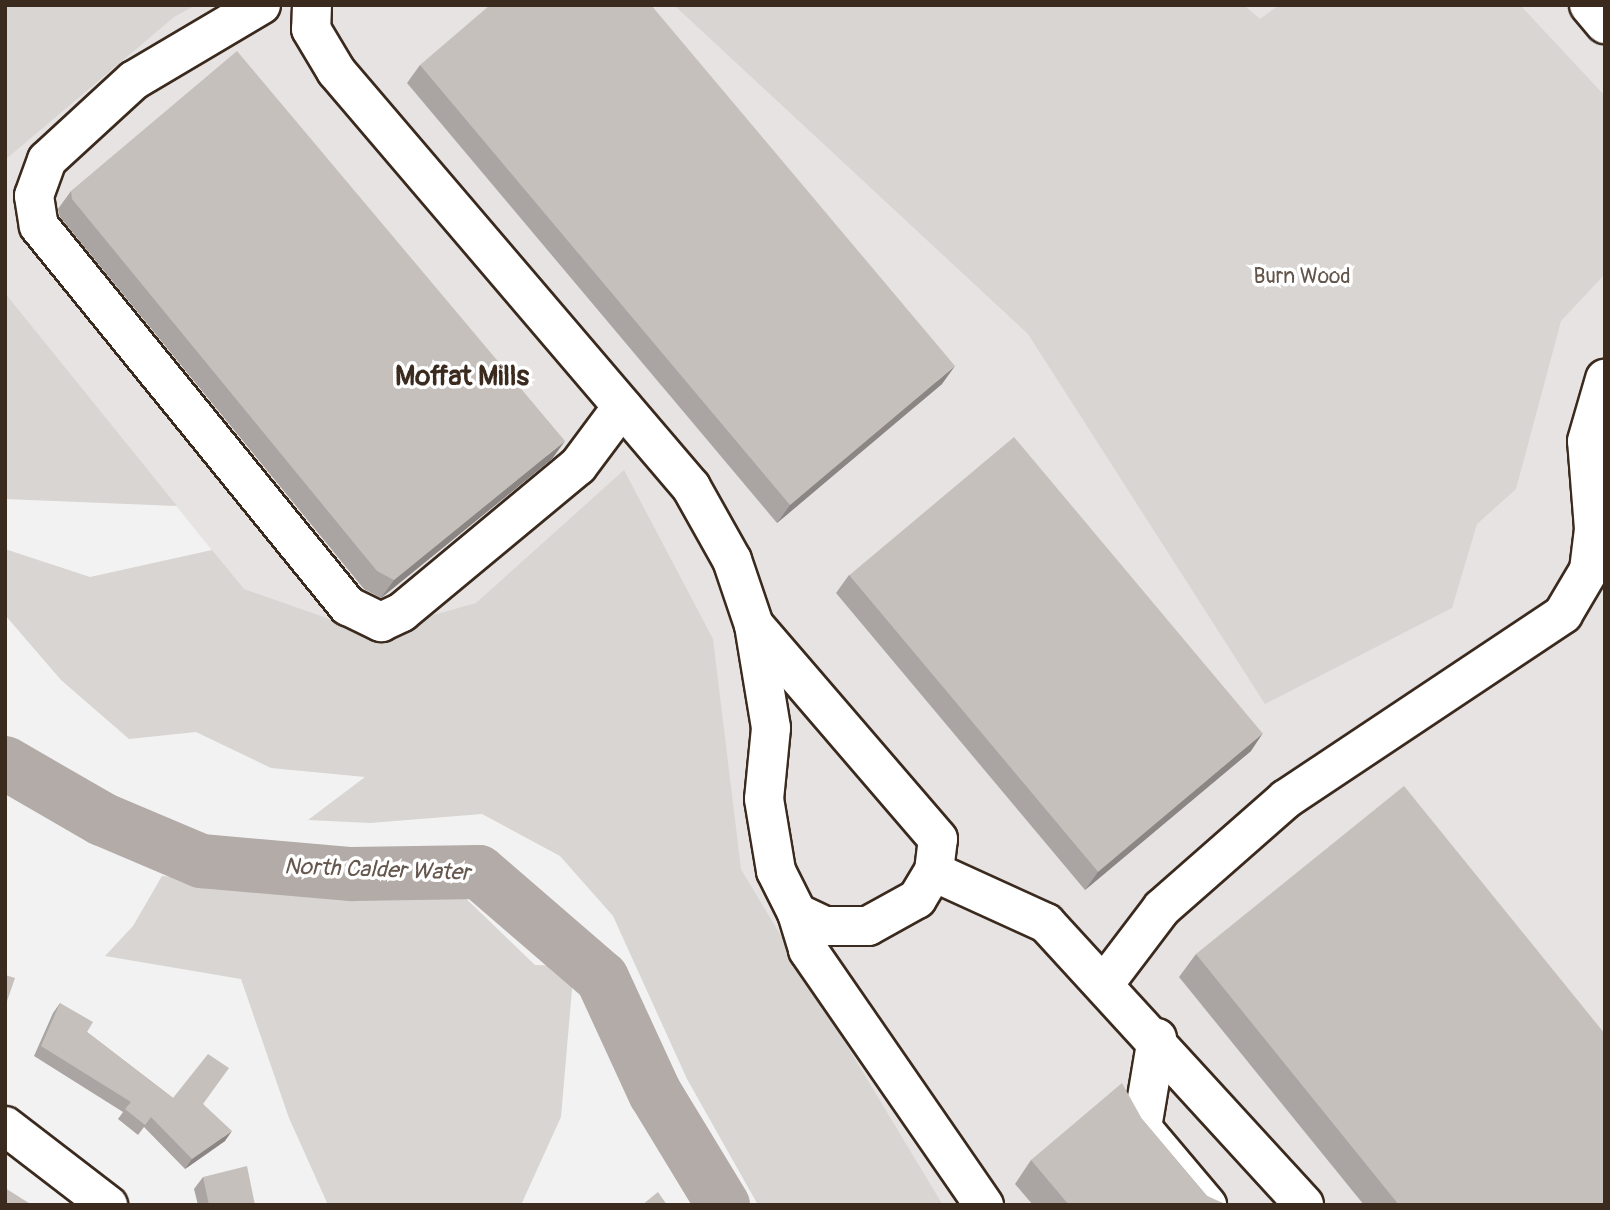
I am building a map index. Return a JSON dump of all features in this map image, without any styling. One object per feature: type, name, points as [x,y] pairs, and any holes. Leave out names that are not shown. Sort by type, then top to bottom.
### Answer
[{"type":"street","points":[[261,5],[134,80],[47,160],[34,196],[37,216],[54,251],[348,607],[381,622],[402,612],[578,466],[622,407]]},
{"type":"street","points":[[312,5],[311,29],[336,71],[691,487],[732,560],[754,625],[771,728],[764,799],[776,871],[797,913],[808,950],[984,1205]]},
{"type":"street","points":[[1589,5],[1605,24]]},
{"type":"street","points":[[1105,983],[1162,908],[1286,799],[1563,614],[1589,570],[1594,528],[1587,441],[1605,379]]},
{"type":"street","points":[[754,625],[923,817],[938,839],[934,872],[917,899],[868,926],[825,926],[797,913]]},
{"type":"street","points":[[934,872],[1046,923],[1157,1038],[1304,1205]]},
{"type":"street","points":[[1157,1038],[1142,1128],[1207,1205]]},
{"type":"street","points":[[5,1126],[102,1202]]},
{"type":"shaded area","points":[[196,5],[1605,5],[1605,1205],[943,1205],[741,869],[370,633],[243,589],[5,293],[5,160],[169,19]]},
{"type":"green space","points":[[5,5],[196,5],[174,17],[5,160]]},
{"type":"green space","name":"Burn Wood","points":[[674,5],[1244,5],[1260,19],[1279,5],[1520,5],[1605,96],[1605,274],[1561,321],[1516,489],[1477,524],[1452,608],[1265,704],[1028,334]]},
{"type":"green space","points":[[5,293],[177,506],[5,499]]},
{"type":"green space","points":[[624,470],[713,639],[741,869],[943,1205],[758,1205],[687,1079],[613,916],[560,856],[482,814],[370,823],[308,820],[365,777],[271,768],[196,732],[129,739],[61,680],[5,615],[5,549],[90,577],[212,550],[244,589],[370,633],[476,603]]},
{"type":"green space","points":[[162,876],[320,891],[453,886],[535,965],[574,966],[561,1117],[521,1205],[328,1205],[289,1118],[241,979],[105,956],[133,926]]},
{"type":"building","points":[[490,5],[651,5],[955,366],[790,505],[420,65]]},
{"type":"building","points":[[237,51],[565,441],[394,580],[377,571],[72,199],[71,191]]},
{"type":"building","points":[[1014,437],[1263,733],[1098,872],[849,575]]},
{"type":"building","points":[[1404,786],[1605,1034],[1605,1205],[1399,1205],[1196,954]]},
{"type":"building","points":[[5,975],[15,978],[5,1007]]},
{"type":"building","points":[[60,1003],[93,1022],[87,1032],[173,1098],[208,1054],[229,1068],[203,1104],[232,1131],[192,1159],[151,1117],[145,1125],[125,1109],[131,1102],[41,1046]]},
{"type":"building","points":[[1122,1083],[1142,1119],[1207,1196],[1225,1205],[1069,1205],[1031,1160]]},
{"type":"building","points":[[247,1166],[255,1205],[209,1205],[203,1177]]},
{"type":"building","points":[[5,1188],[32,1205],[5,1205]]},
{"type":"building","points":[[658,1192],[667,1205],[642,1205]]},
{"type":"waterway","name":"North Calder Water","points":[[5,763],[102,819],[201,861],[351,874],[479,872],[602,978],[655,1093],[723,1205]]},
{"type":"district","name":"Moffat Mills","points":[[462,377]]}]
